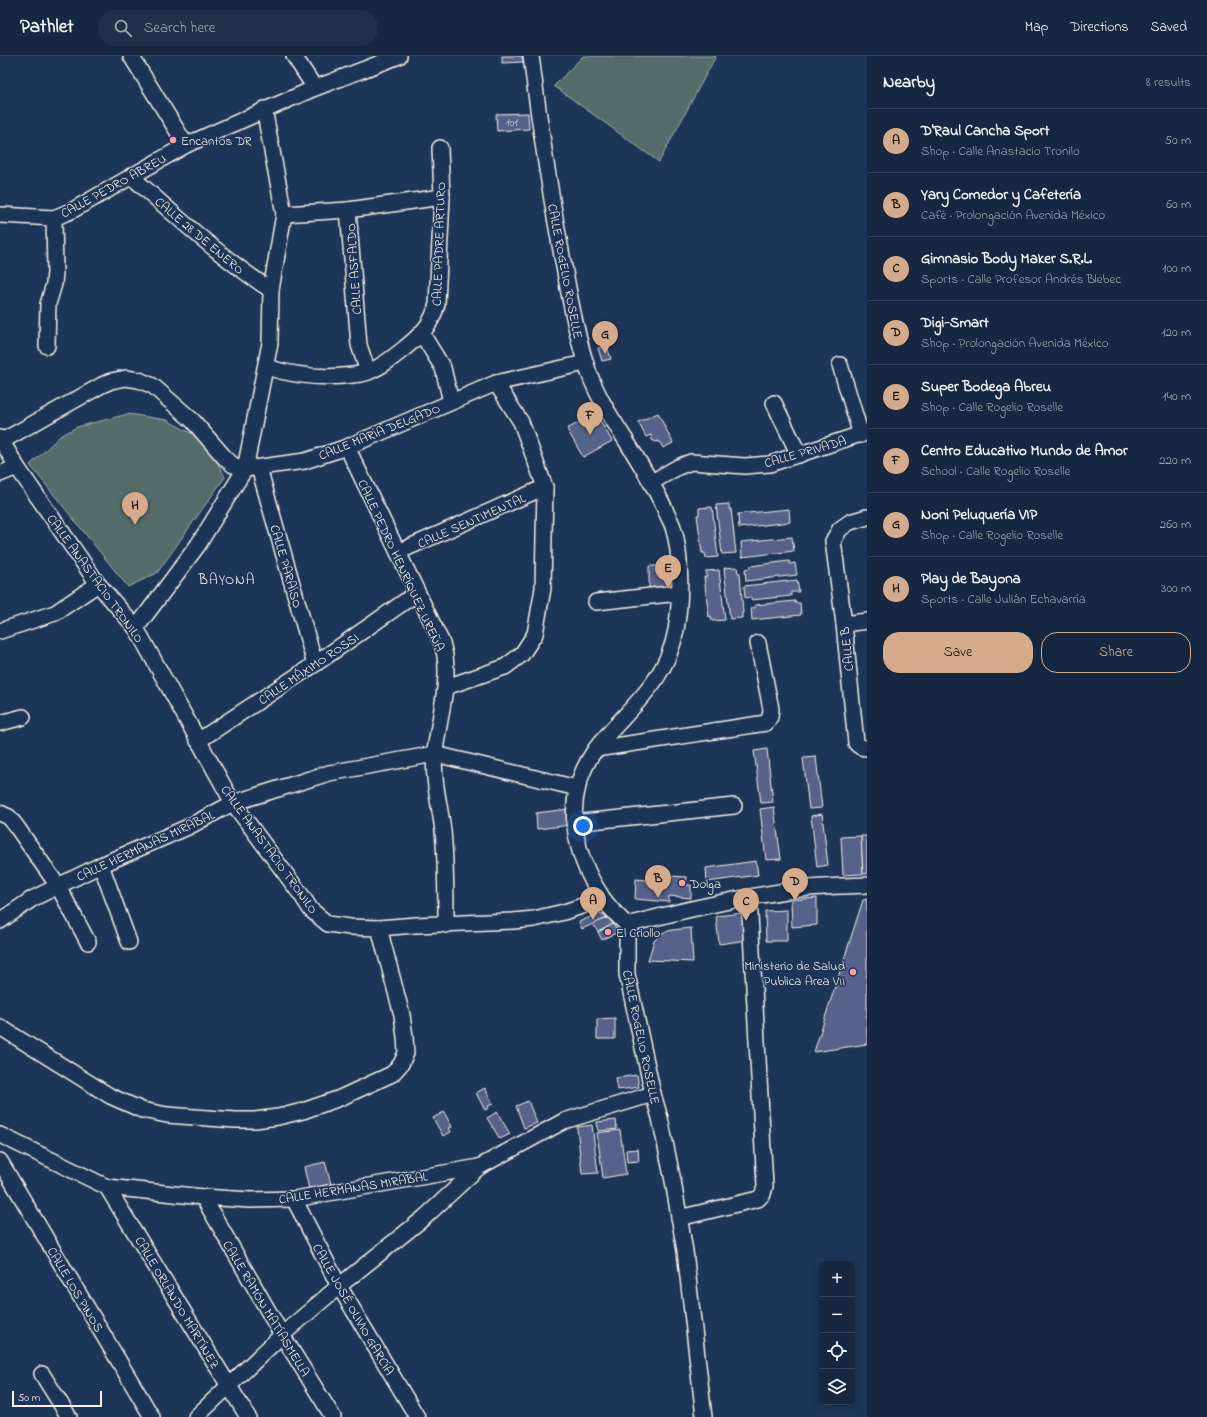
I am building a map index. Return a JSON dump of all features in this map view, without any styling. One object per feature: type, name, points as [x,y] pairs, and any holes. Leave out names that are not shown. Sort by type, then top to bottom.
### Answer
[{"type":"street","points":[[131,56],[186,145]]},
{"type":"street","points":[[294,56],[314,88]]},
{"type":"street","name":"CALLE PEDRO ABREU","points":[[0,215],[54,218],[72,210],[186,145],[314,88],[399,56]]},
{"type":"street","name":"CALLE ROGELIO ROSELLE","points":[[531,56],[544,153],[559,241],[576,328],[585,363],[599,396],[652,482],[673,527],[677,551],[679,593],[676,627],[668,658],[655,682],[596,749],[585,766],[577,788],[574,824],[580,854],[587,873],[603,899],[627,925],[627,974],[652,1094],[660,1118],[685,1251],[704,1417]]},
{"type":"street","points":[[136,628],[252,468],[271,326],[271,290],[284,214],[264,109]]},
{"type":"street","name":"CALLE PADRE ARTURO","points":[[266,367],[288,373],[309,376],[337,377],[368,372],[393,358],[422,334],[433,318],[437,304],[442,198],[440,148]]},
{"type":"street","name":"CALLE 28 DE ENERO","points":[[131,176],[245,274],[271,290]]},
{"type":"street","name":"CALLE ASFALDO","points":[[368,372],[358,345],[348,210],[442,198]]},
{"type":"street","points":[[284,214],[348,210]]},
{"type":"street","points":[[47,346],[48,304],[54,284],[55,272],[54,218]]},
{"type":"street","points":[[422,334],[443,368],[451,402]]},
{"type":"street","name":"CALLE MARÍA DELGADO","points":[[252,468],[305,461],[347,448],[496,383],[585,363]]},
{"type":"street","points":[[840,365],[864,433]]},
{"type":"street","points":[[1,440],[102,385],[111,381],[126,378],[139,380],[153,386],[193,420],[225,458],[233,465],[252,468]]},
{"type":"street","points":[[446,687],[505,667],[522,654],[535,634],[543,588],[544,487],[521,422],[496,383]]},
{"type":"street","points":[[774,403],[799,456]]},
{"type":"street","name":"CALLE PRIVADA","points":[[652,482],[678,467],[691,462],[745,466],[770,464],[799,456],[864,433]]},
{"type":"street","name":"CALLE ANASTACIO TRONILO","points":[[1,440],[16,467],[98,584],[136,628],[233,802],[311,910],[328,924],[338,926],[379,928],[513,921],[534,919],[564,912],[603,899]]},
{"type":"street","name":"CALLE PEDRO HENRÍQUEZ UREÑA","points":[[347,448],[445,653],[446,687],[435,754],[436,788],[443,830],[446,873],[446,925]]},
{"type":"street","points":[[0,474],[16,467]]},
{"type":"street","name":"CALLE PARAÍSO","points":[[252,468],[315,664]]},
{"type":"street","name":"CALLE SENTIMENTAL","points":[[398,552],[544,487]]},
{"type":"street","name":"CALLE B","points":[[867,517],[850,522],[840,529],[833,541],[844,624],[856,743],[863,748],[867,748]]},
{"type":"street","points":[[0,631],[55,613],[98,584]]},
{"type":"street","name":"CALLE MÁXIMO ROSSI","points":[[198,741],[315,664],[417,593]]},
{"type":"street","points":[[596,602],[679,593]]},
{"type":"street","points":[[844,624],[867,621]]},
{"type":"street","points":[[596,749],[766,723],[770,717],[771,709],[758,643]]},
{"type":"street","points":[[0,723],[23,717]]},
{"type":"street","name":"CALLE HERMANAS MIRABAL","points":[[0,921],[32,899],[101,865],[188,827],[233,802],[329,773],[435,754],[577,788]]},
{"type":"street","points":[[574,824],[734,806]]},
{"type":"street","points":[[0,813],[9,817],[58,886],[88,942]]},
{"type":"street","points":[[101,865],[130,942]]},
{"type":"street","points":[[627,925],[749,897],[802,889],[867,885]]},
{"type":"street","points":[[679,1218],[758,1199],[763,1194],[765,1186],[749,897]]},
{"type":"street","points":[[0,1027],[110,1096],[142,1110],[167,1115],[235,1120],[271,1118],[303,1111],[340,1098],[392,1074],[401,1064],[406,1053],[402,1015],[379,928]]},
{"type":"street","points":[[196,1417],[282,1335],[339,1286],[425,1217],[479,1167],[564,1121],[652,1094]]},
{"type":"street","name":"CALLE HERMANAS MIRABAL","points":[[0,1135],[107,1188],[203,1198],[250,1200],[294,1199],[479,1167]]},
{"type":"street","name":"CALLE LOS PINOS","points":[[0,1161],[152,1417]]},
{"type":"street","name":"CALLE ORLANDO MARTÍNEZ","points":[[107,1188],[248,1417]]},
{"type":"street","name":"CALLE RAMÓN MATÍASMELLA","points":[[203,1198],[282,1335],[333,1417]]},
{"type":"street","name":"CALLE JOSÉ OLIVIO GARCÍA","points":[[294,1199],[339,1286],[417,1417]]},
{"type":"street","points":[[42,1374],[69,1417]]},
{"type":"green space","points":[[583,56],[716,56],[659,162],[554,86]]},
{"type":"green space","points":[[128,414],[167,420],[207,442],[225,477],[157,573],[128,587],[30,465],[60,436],[77,427]]},
{"type":"building","points":[[502,56],[522,56],[523,62],[502,63]]},
{"type":"building","points":[[528,113],[529,129],[497,131],[496,114]]},
{"type":"building","points":[[607,346],[611,359],[602,361],[598,348]]},
{"type":"building","points":[[596,413],[612,441],[583,457],[567,429]]},
{"type":"building","points":[[658,413],[673,443],[663,448],[659,441],[656,442],[652,440],[651,435],[646,437],[638,422]]},
{"type":"building","points":[[729,504],[729,509],[731,509],[736,553],[722,554],[716,505]]},
{"type":"building","points":[[712,507],[718,557],[706,558],[705,553],[702,553],[697,515],[699,515],[699,508]]},
{"type":"building","points":[[789,509],[790,522],[739,528],[738,514]]},
{"type":"building","points":[[792,537],[794,551],[742,557],[741,542]]},
{"type":"building","points":[[789,561],[790,564],[795,563],[797,575],[746,581],[745,569],[750,568],[750,566]]},
{"type":"building","points":[[649,566],[669,566],[670,590],[649,591]]},
{"type":"building","points":[[737,567],[738,573],[740,573],[743,613],[742,618],[730,619],[724,568]]},
{"type":"building","points":[[719,570],[725,620],[712,621],[711,616],[709,617],[704,577],[707,577],[706,571]]},
{"type":"building","points":[[797,580],[799,592],[791,592],[791,596],[751,600],[751,597],[745,598],[744,586]]},
{"type":"building","points":[[795,601],[795,603],[800,603],[801,615],[752,620],[751,608],[755,608],[755,605]]},
{"type":"building","points":[[767,749],[773,802],[761,803],[754,751]]},
{"type":"building","points":[[816,757],[822,808],[809,809],[803,758]]},
{"type":"building","points":[[774,807],[781,859],[766,860],[760,809]]},
{"type":"building","points":[[569,809],[571,825],[537,829],[536,813]]},
{"type":"building","points":[[822,814],[828,865],[817,867],[811,816]]},
{"type":"building","points":[[861,836],[863,874],[843,875],[841,837]]},
{"type":"building","points":[[861,836],[867,836],[867,874],[863,874]]},
{"type":"building","points":[[756,861],[758,875],[707,882],[706,868]]},
{"type":"building","points":[[669,876],[687,877],[686,885],[691,885],[691,898],[669,896],[669,902],[635,899],[636,879],[668,882]]},
{"type":"building","points":[[817,898],[817,925],[792,927],[791,900]]},
{"type":"building","name":"Ministerio de Salud Publica Area VII","points":[[867,899],[867,1044],[814,1052],[863,900]]},
{"type":"building","points":[[787,910],[787,941],[766,941],[765,911]]},
{"type":"building","points":[[599,913],[605,915],[607,918],[582,929],[579,922]]},
{"type":"building","points":[[743,913],[747,940],[719,944],[716,916]]},
{"type":"building","points":[[607,918],[611,920],[613,924],[598,932],[593,924]]},
{"type":"building","name":"El Criollo","points":[[613,924],[618,932],[602,940],[598,932]]},
{"type":"building","points":[[691,928],[693,962],[648,960],[654,941],[662,933],[672,930]]},
{"type":"building","points":[[615,1018],[615,1039],[597,1039],[597,1019]]},
{"type":"building","points":[[637,1075],[639,1087],[618,1090],[616,1078]]},
{"type":"building","points":[[485,1088],[493,1104],[488,1106],[489,1108],[485,1110],[476,1093]]},
{"type":"building","points":[[528,1101],[537,1123],[524,1128],[516,1106]]},
{"type":"building","points":[[444,1112],[452,1127],[449,1128],[451,1132],[443,1136],[433,1118]]},
{"type":"building","points":[[497,1112],[510,1134],[500,1139],[487,1118]]},
{"type":"building","points":[[616,1120],[617,1129],[598,1131],[597,1122]]},
{"type":"building","points":[[592,1125],[598,1173],[582,1174],[577,1127]]},
{"type":"building","points":[[620,1130],[626,1174],[603,1178],[597,1133]]},
{"type":"building","points":[[638,1149],[639,1161],[627,1162],[626,1150]]},
{"type":"building","points":[[325,1162],[331,1184],[309,1189],[304,1167]]},
{"type":"place","name":"Encantos DR","points":[[173,140]]},
{"type":"place","name":"Noni Peluquería VIP","points":[[605,354]]},
{"type":"place","name":"Centro Educativo Mundo de Amor","points":[[590,435]]},
{"type":"place","name":"Play de Bayona","points":[[135,525]]},
{"type":"place","name":"Super Bodega Abreu","points":[[668,588]]},
{"type":"place","name":"Dolga","points":[[682,883]]},
{"type":"place","name":"Yary Comedor y Cafetería","points":[[658,898]]},
{"type":"place","name":"Digi-Smart","points":[[795,901]]},
{"type":"place","name":"D'Raul Cancha Sport","points":[[593,920]]},
{"type":"place","name":"Gimnasio Body Maker S.R.L.","points":[[746,921]]},
{"type":"place","name":"El Criollo","points":[[608,932]]},
{"type":"place","name":"Ministerio de Salud Publica Area VII","points":[[853,972]]},
{"type":"district","name":"BAYONA","points":[[227,579]]}]
